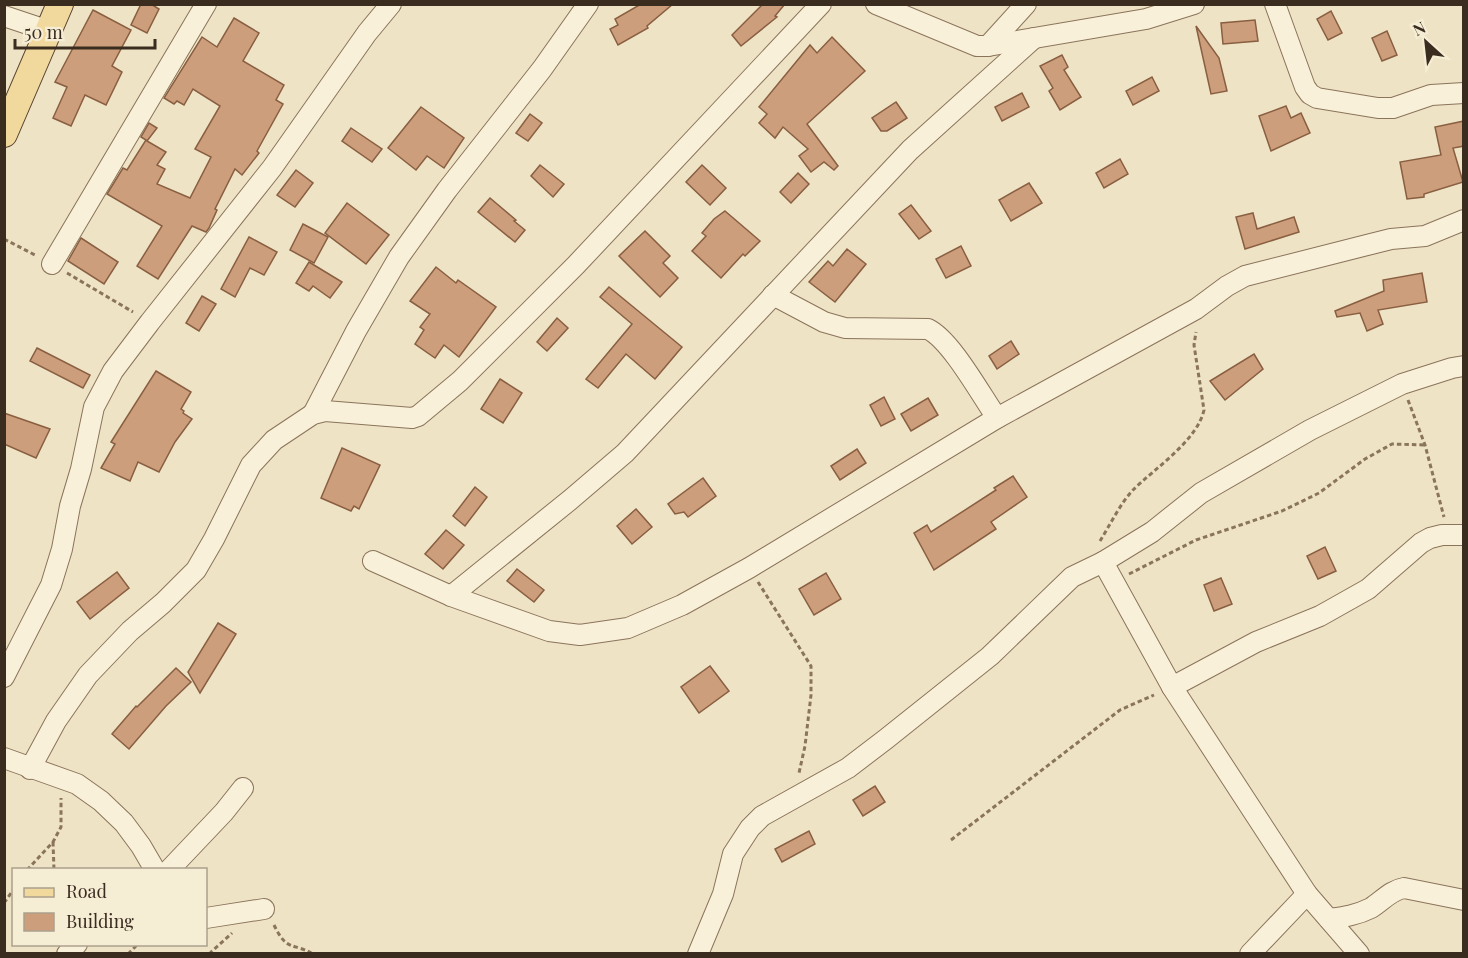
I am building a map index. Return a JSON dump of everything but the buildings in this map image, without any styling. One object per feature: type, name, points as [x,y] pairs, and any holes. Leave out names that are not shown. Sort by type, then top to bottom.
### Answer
[{"type":"main road","points":[[4,134],[60,4]]},
{"type":"street","points":[[52,264],[206,4]]},
{"type":"street","points":[[4,677],[51,585],[62,549],[94,407],[113,371],[272,168],[367,33],[391,4]]},
{"type":"street","points":[[313,414],[356,331],[399,257],[447,190],[542,69],[588,4]]},
{"type":"street","points":[[30,769],[56,721],[88,675],[130,631],[163,603],[196,570],[251,465],[274,440],[313,414],[325,411],[412,418],[417,416],[460,381],[576,265],[821,4]]},
{"type":"street","points":[[876,4],[969,44],[988,46],[1146,19],[1194,4]]},
{"type":"street","points":[[988,46],[1026,4]]},
{"type":"street","points":[[1275,4],[1305,87],[1317,98],[1378,108],[1393,108],[1431,95],[1464,93]]},
{"type":"street","points":[[4,15],[49,31]]},
{"type":"street","points":[[451,596],[625,453],[910,150],[1034,38]]},
{"type":"street","points":[[373,561],[451,596],[549,631],[580,635],[628,627],[681,605],[749,568],[997,418],[1196,309],[1245,276],[1391,239],[1425,236],[1464,220]]},
{"type":"street","points":[[773,295],[824,322],[845,328],[928,329],[937,333],[997,418]]},
{"type":"street","points":[[698,954],[723,894],[733,854],[750,828],[762,816],[848,768],[886,739],[990,656],[1072,577],[1103,562],[1152,532],[1201,493],[1310,430],[1402,384],[1464,366]]},
{"type":"street","points":[[1172,687],[1256,642],[1320,616],[1368,589],[1421,543],[1430,538],[1456,535]]},
{"type":"street","points":[[1103,562],[1172,687],[1307,894],[1359,954]]},
{"type":"street","points":[[4,758],[77,784],[124,823],[155,868]]},
{"type":"street","points":[[171,868],[224,812],[243,788]]},
{"type":"street","points":[[1329,919],[1353,915],[1371,907],[1397,889],[1404,888],[1464,900]]},
{"type":"street","points":[[1250,954],[1307,894]]},
{"type":"street","points":[[207,918],[264,909]]},
{"type":"path","points":[[4,239],[52,264],[150,322]]},
{"type":"path","points":[[1080,573],[1132,491],[1172,456],[1202,419],[1204,410],[1194,345],[1194,334],[1199,327]]},
{"type":"path","points":[[1402,384],[1456,535]]},
{"type":"path","points":[[1114,582],[1196,540],[1282,511],[1319,494],[1365,459],[1392,444],[1425,445]]},
{"type":"path","points":[[749,568],[811,666],[811,695],[805,746],[794,798]]},
{"type":"path","points":[[951,840],[1120,710],[1172,687]]},
{"type":"path","points":[[29,868],[53,842],[61,827],[60,778]]},
{"type":"path","points":[[53,842],[54,868]]},
{"type":"path","points":[[264,909],[270,912],[271,920],[283,941],[313,954]]}]
